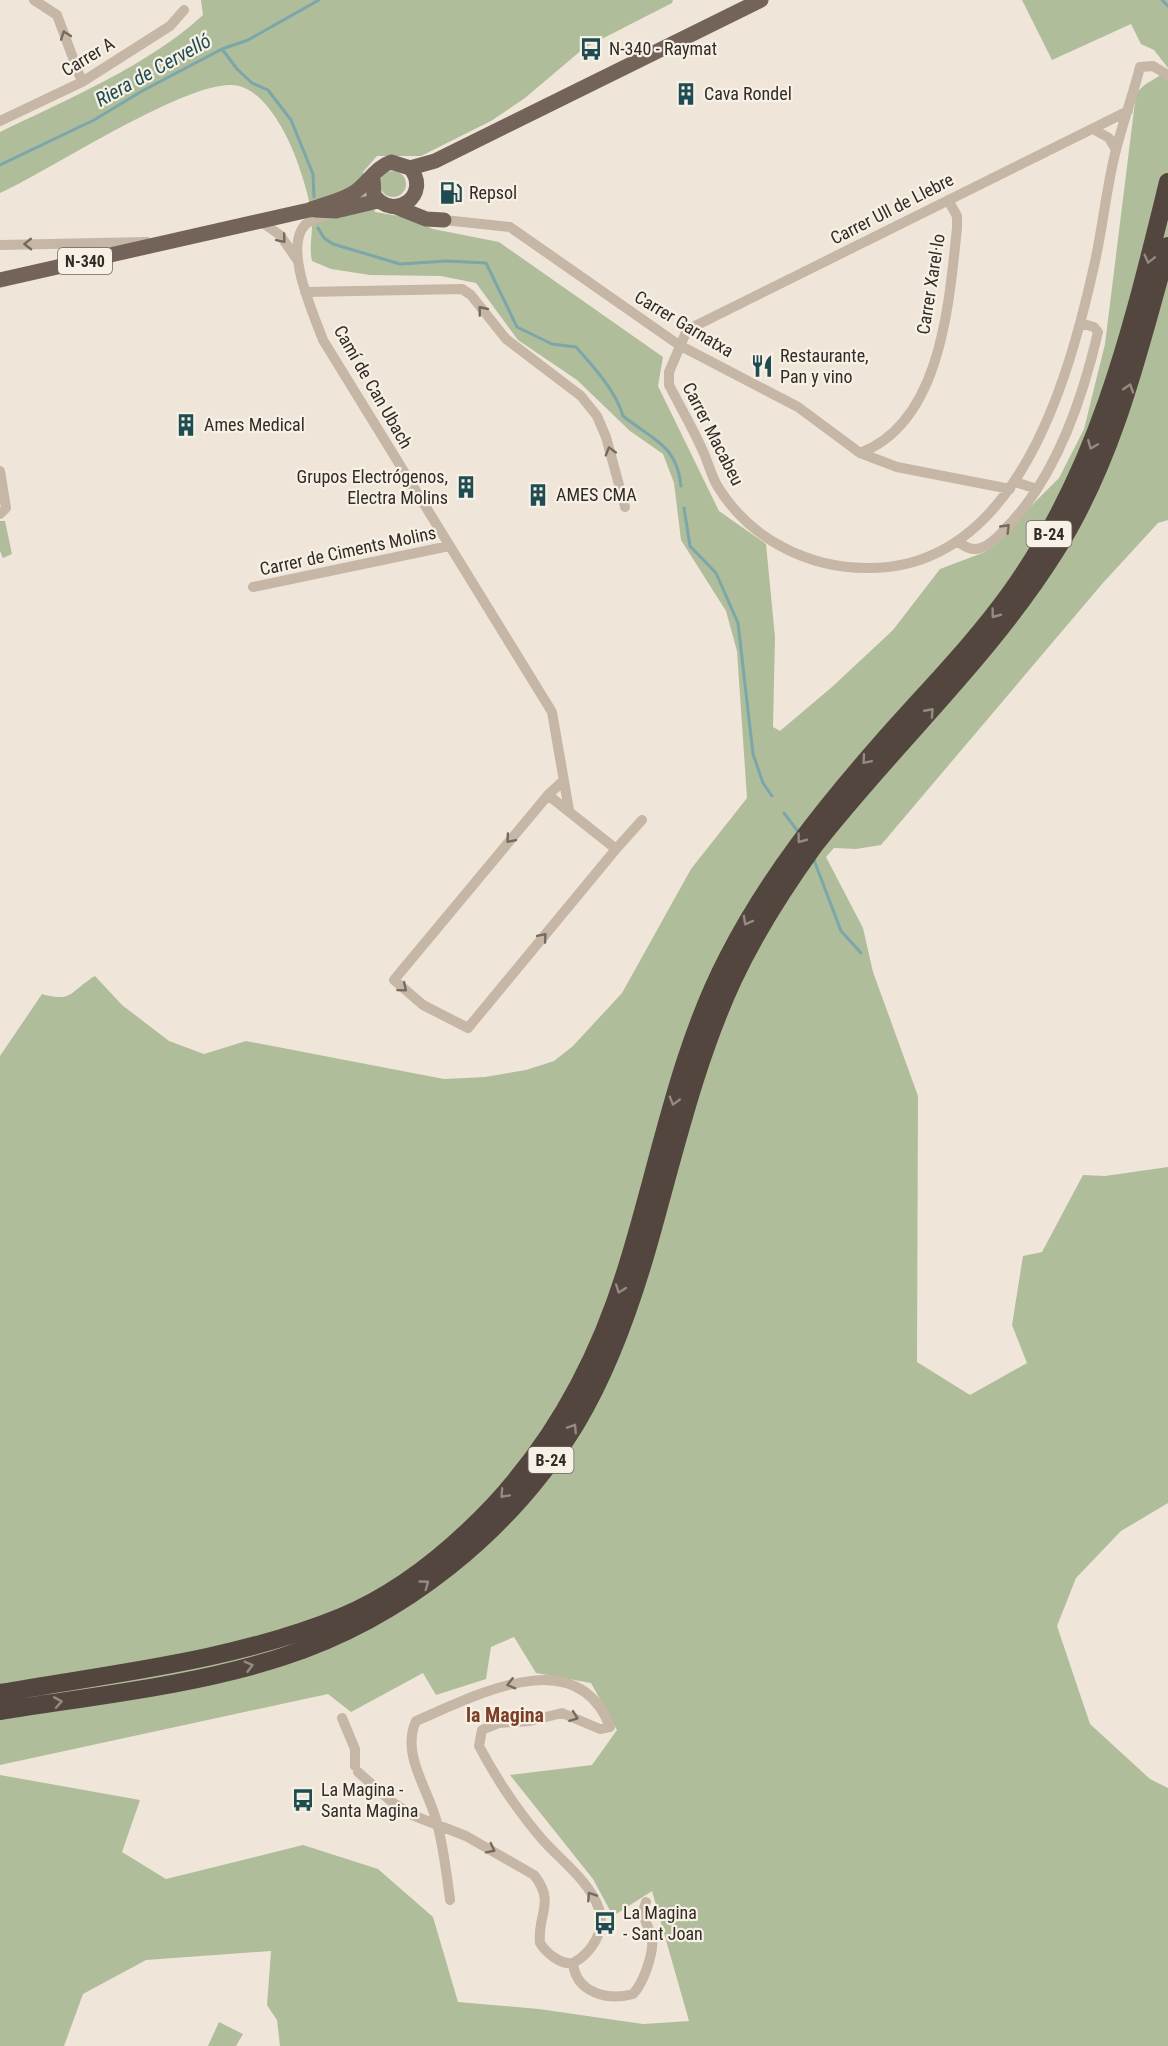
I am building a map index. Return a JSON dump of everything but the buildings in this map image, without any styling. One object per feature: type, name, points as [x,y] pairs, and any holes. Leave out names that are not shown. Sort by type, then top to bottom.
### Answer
[{"type":"highway","name":"B-24","points":[[0,1694],[247,1648],[345,1615],[393,1588],[423,1567],[492,1507],[524,1473],[545,1443],[591,1363],[626,1272],[673,1103],[704,1010],[748,918],[831,813],[989,622],[1047,539],[1084,465],[1103,418],[1131,329],[1168,182]]},
{"type":"highway","name":"B-24","points":[[831,813],[999,631],[1066,533],[1090,487],[1121,411],[1168,246]]},
{"type":"highway","name":"B-24","points":[[0,1711],[208,1676],[283,1657],[312,1646],[392,1607],[426,1584],[503,1517],[540,1474],[578,1421],[616,1343],[639,1277],[714,1026],[782,877]]},
{"type":"main road","name":"N-340","points":[[396,207],[406,204],[415,179],[435,161],[761,0]]},
{"type":"main road","name":"N-340","points":[[0,280],[260,221],[336,211],[356,200],[377,170],[391,162],[415,179]]},
{"type":"main road","points":[[373,177],[372,186],[378,201],[386,206],[396,207],[426,219],[444,220]]},
{"type":"main road","points":[[415,179],[421,207],[444,220]]},
{"type":"main road","name":"N-340","points":[[305,215],[356,200],[378,201]]},
{"type":"street","points":[[34,0],[57,15],[82,82]]},
{"type":"street","name":"Carrer A","points":[[0,121],[82,82],[170,26],[184,10]]},
{"type":"street","name":"Carrer Macabeu","points":[[679,345],[669,372],[669,385],[718,487],[746,519],[772,541],[808,559],[829,565],[876,568],[899,566],[931,556],[957,541],[991,513],[1013,486],[1048,415],[1080,323],[1116,150],[1140,67],[1153,66],[1168,75]]},
{"type":"street","name":"Carrer Ull de Llebre","points":[[679,345],[687,330],[695,325],[1128,111]]},
{"type":"street","points":[[1093,129],[1109,138],[1116,150]]},
{"type":"street","name":"Carrer Xarel·lo","points":[[860,453],[882,444],[902,424],[917,402],[933,363],[944,326],[954,264],[957,222],[948,200]]},
{"type":"street","name":"Camí de Can Ubach","points":[[305,215],[299,234],[299,262],[305,292],[323,340],[552,712],[569,810]]},
{"type":"street","name":"Carrer Garnatxa","points":[[444,220],[510,227],[679,345],[798,407],[860,453],[897,467],[1013,486]]},
{"type":"street","name":"Camí de Can Ubach","points":[[260,221],[279,235],[299,262]]},
{"type":"street","points":[[0,245],[171,241]]},
{"type":"street","points":[[305,292],[462,289],[519,351],[581,396],[597,416],[606,437],[625,507]]},
{"type":"street","points":[[957,541],[969,549],[980,548],[994,541],[1016,518],[1037,489],[1072,415],[1092,359],[1098,332],[1094,327],[1080,323]]},
{"type":"street","points":[[0,471],[1,490],[6,508],[0,514]]},
{"type":"street","points":[[1013,486],[1037,489]]},
{"type":"street","name":"Carrer de Ciments Molins","points":[[253,587],[449,546]]},
{"type":"street","points":[[563,781],[548,795],[394,980],[423,1005],[468,1028],[642,820]]},
{"type":"street","points":[[548,795],[616,849]]},
{"type":"street","points":[[342,1718],[355,1749],[356,1769],[392,1802],[412,1815],[438,1824],[506,1857],[534,1875],[542,1885],[546,1899],[540,1943],[554,1957],[566,1963],[573,1963],[597,1938],[601,1923],[598,1907],[578,1876],[539,1836],[515,1805],[479,1746],[482,1730],[500,1723],[530,1721],[562,1713],[600,1729],[610,1727],[595,1699],[579,1686],[551,1679],[517,1682],[480,1693],[416,1721],[409,1736],[418,1774],[438,1824],[450,1900]]},
{"type":"street","points":[[573,1963],[576,1974],[590,1991],[607,1996],[633,1994],[638,1988],[651,1947],[651,1937],[643,1914],[646,1902]]},
{"type":"green space","points":[[201,0],[673,0],[672,3],[584,48],[525,98],[491,121],[421,156],[377,156],[363,172],[375,212],[410,218],[433,229],[499,242],[663,357],[658,386],[719,511],[766,544],[775,637],[773,727],[780,731],[832,687],[893,630],[940,569],[985,552],[1059,478],[1084,429],[1105,344],[1136,94],[1168,70],[1168,520],[1158,523],[1102,584],[881,845],[856,849],[834,848],[826,857],[863,928],[873,972],[918,1096],[917,1362],[970,1395],[1027,1363],[1012,1325],[1023,1256],[1042,1252],[1083,1175],[1105,1176],[1168,1167],[1168,1503],[1121,1531],[1076,1578],[1057,1626],[1090,1724],[1150,1779],[1168,1788],[1168,2046],[280,2046],[277,2020],[267,2005],[271,1951],[146,1960],[83,1994],[64,2046],[0,2046],[0,1775],[140,1800],[122,1852],[166,1879],[303,1845],[378,1869],[433,1917],[458,2002],[539,2009],[643,2024],[689,2021],[652,1891],[613,1916],[593,1879],[510,1775],[592,1765],[617,1730],[591,1683],[536,1673],[514,1637],[491,1647],[486,1679],[436,1695],[423,1673],[351,1712],[328,1694],[0,1765],[0,1056],[42,994],[66,996],[95,976],[122,1005],[169,1041],[204,1054],[246,1041],[444,1079],[485,1077],[526,1070],[554,1061],[573,1046],[622,993],[691,869],[747,798],[737,651],[726,611],[681,540],[674,483],[663,454],[630,431],[577,380],[518,340],[476,283],[441,276],[370,275],[331,269],[312,261],[311,213],[304,182],[287,137],[261,99],[239,86],[218,86],[190,95],[121,127],[0,193],[0,132],[106,80],[158,50],[203,15]]},
{"type":"green space","points":[[1022,0],[1168,0],[1168,68],[1154,50],[1141,44],[1131,24],[1052,60]]},
{"type":"green space","points":[[393,171],[403,174],[406,184],[403,194],[393,197],[383,194],[380,184],[383,174]]},
{"type":"green space","points":[[0,521],[5,521],[12,554],[3,558],[0,551]]},
{"type":"green space","points":[[219,2022],[243,2034],[236,2046],[208,2046]]},
{"type":"waterway","name":"Riera de Cervelló","points":[[0,165],[94,120],[142,91],[222,49],[248,40],[319,0]]},
{"type":"waterway","points":[[1162,0],[1168,6]]},
{"type":"waterway","points":[[222,49],[237,69],[252,83],[268,90],[291,120],[313,174],[314,197]]},
{"type":"waterway","points":[[318,228],[324,238],[333,244],[400,264],[447,261],[486,263],[517,327],[552,344],[576,347],[610,388],[623,416],[669,452],[679,472],[681,486]]},
{"type":"waterway","points":[[684,508],[690,546],[716,573],[738,623],[753,754],[763,783],[772,796]]},
{"type":"waterway","points":[[784,813],[799,833]]},
{"type":"waterway","points":[[814,860],[841,931],[861,953]]},
{"type":"place","name":"N-340 - Raymat","points":[[591,49]]},
{"type":"place","name":"Cava Rondel","points":[[686,94]]},
{"type":"place","name":"Repsol","points":[[451,193]]},
{"type":"place","name":"Restaurante, Pan y vino","points":[[762,366]]},
{"type":"place","name":"Ames Medical","points":[[186,425]]},
{"type":"place","name":"Grupos Electrógenos, Electra Molins","points":[[466,487]]},
{"type":"place","name":"AMES CMA","points":[[538,495]]},
{"type":"place","name":"La Magina - Santa Magina","points":[[303,1800]]},
{"type":"place","name":"La Magina - Sant Joan","points":[[605,1923]]},
{"type":"district","name":"la Magina","points":[[505,1715]]}]
